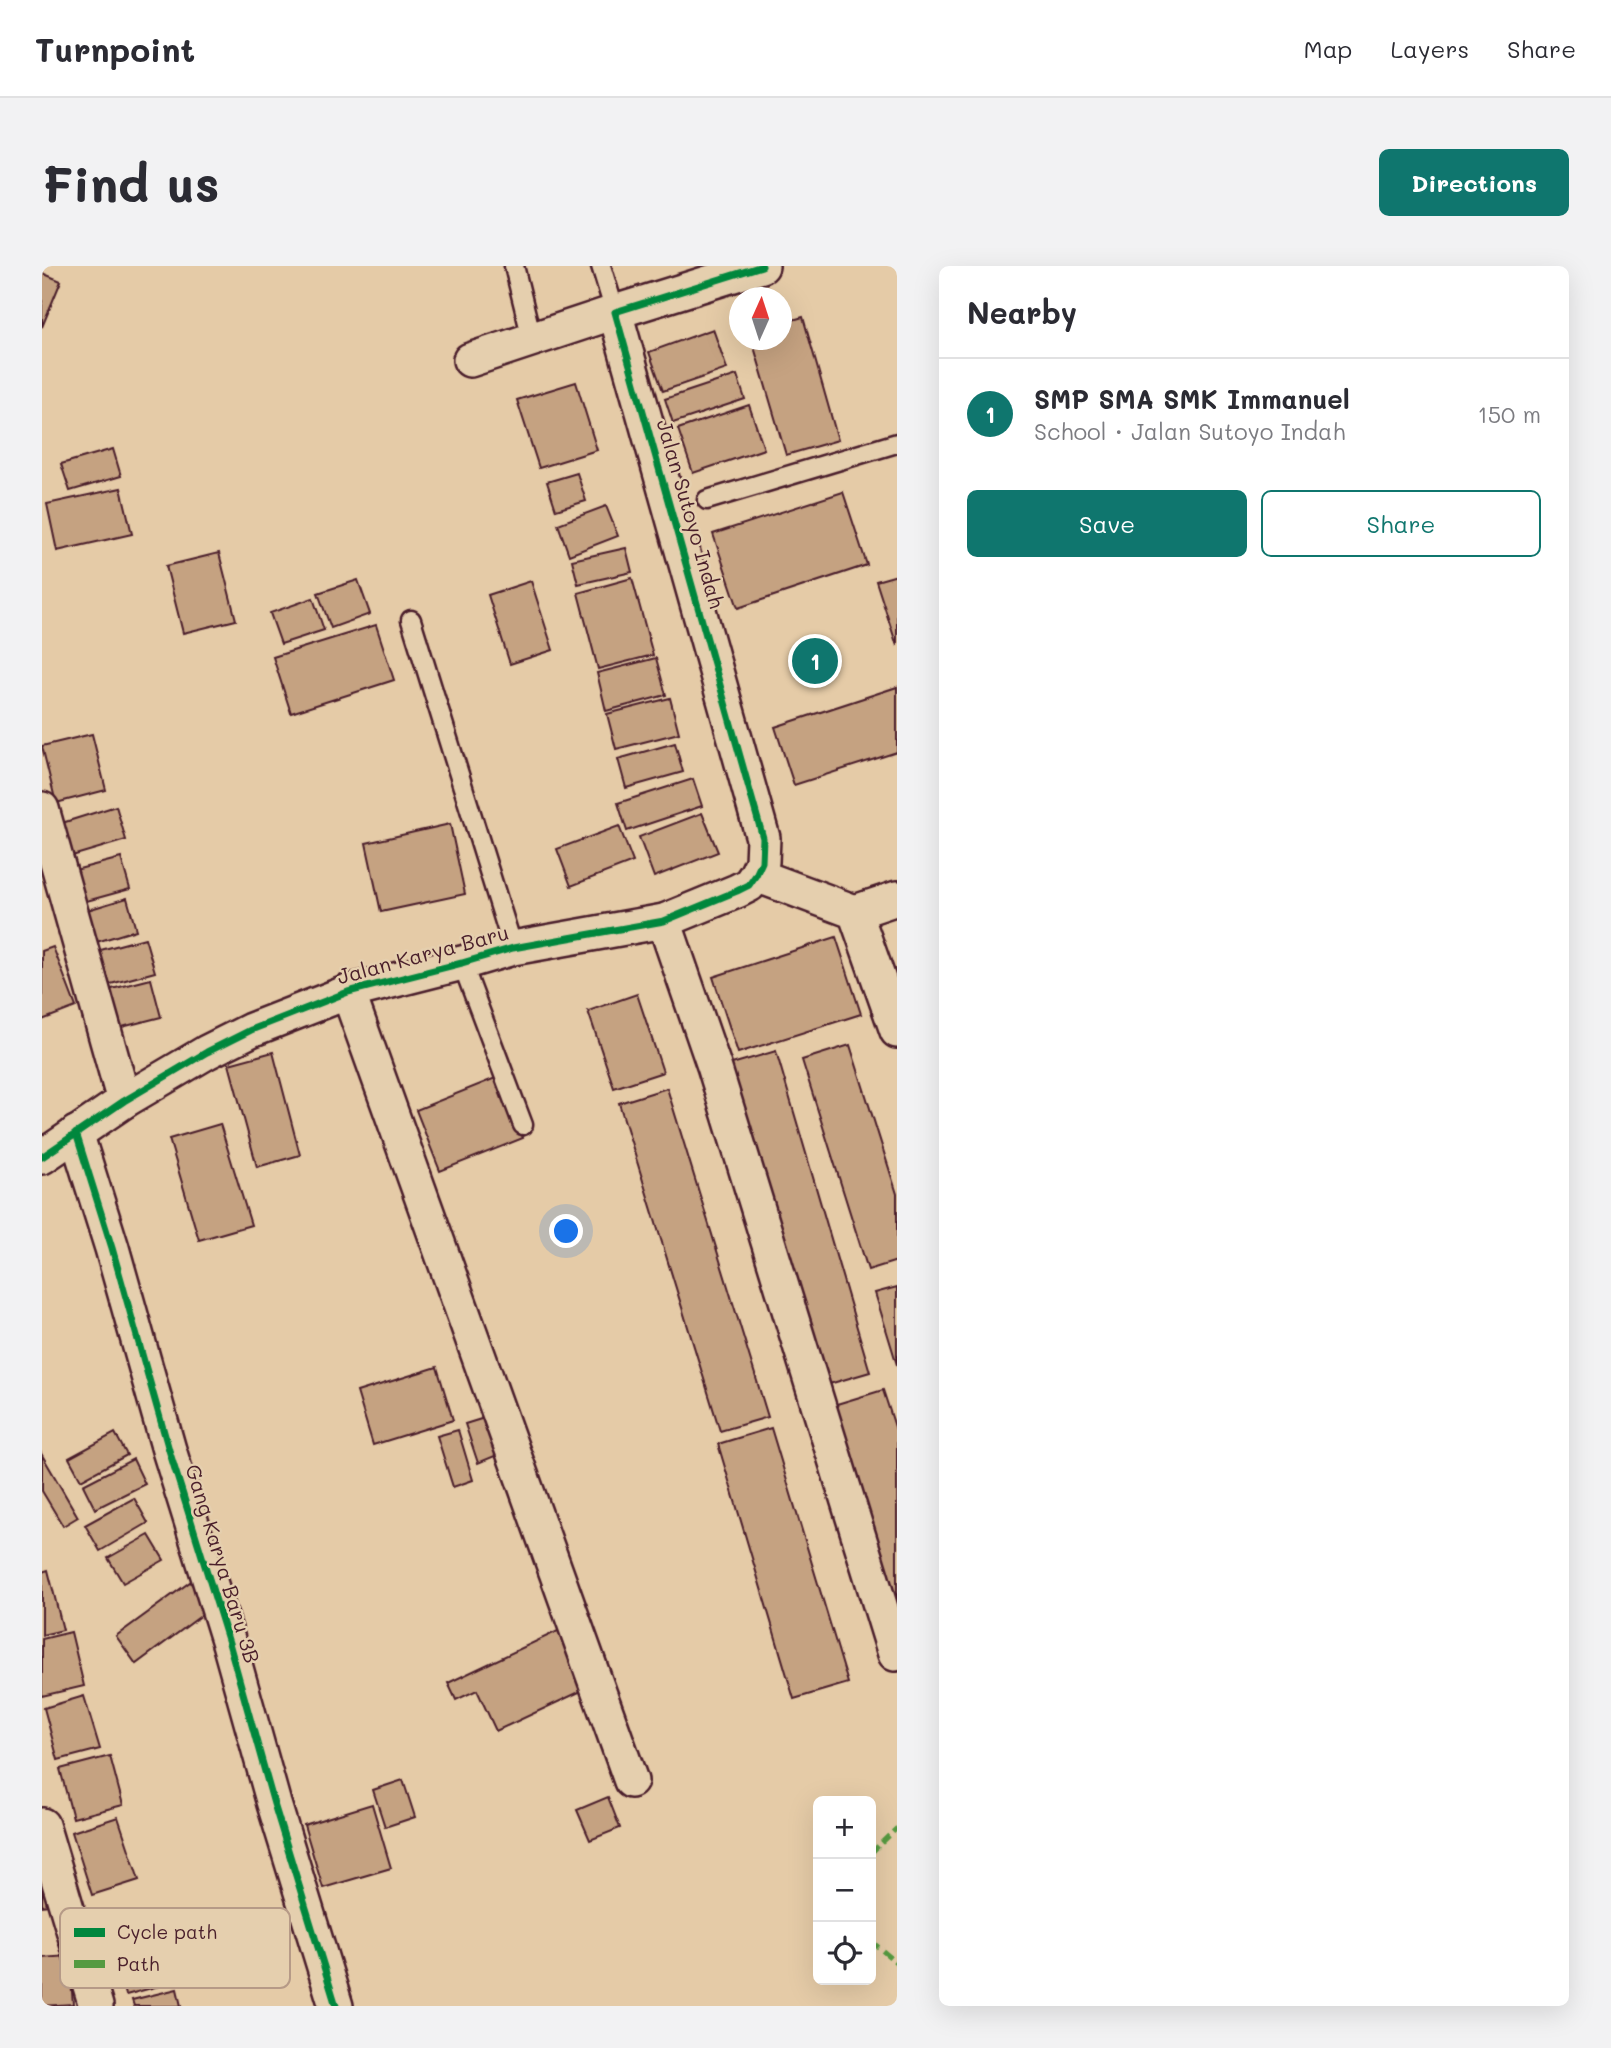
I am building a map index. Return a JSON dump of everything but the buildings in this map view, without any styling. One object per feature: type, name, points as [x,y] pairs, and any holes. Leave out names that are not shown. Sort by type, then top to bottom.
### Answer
[{"type":"street","points":[[470,360],[762,266]]},
{"type":"street","name":"Jalan Sutoyo Indah","points":[[615,312],[763,838],[762,862],[756,875]]},
{"type":"street","points":[[42,809],[124,1101]]},
{"type":"street","points":[[756,875],[855,912],[897,898]]},
{"type":"street","name":"Jalan Karya Baru","points":[[42,1157],[124,1101],[207,1052],[251,1030],[348,992],[513,948],[664,921],[737,891],[749,884],[756,875]]},
{"type":"street","points":[[855,912],[897,1031]]},
{"type":"street","points":[[664,921],[718,1080],[895,1654]]},
{"type":"street","points":[[348,992],[631,1781]]},
{"type":"street","name":"Gang Karya Baru 3B","points":[[76,1133],[336,2006]]},
{"type":"street","points":[[42,1825],[67,1908]]},
{"type":"street","points":[[91,1988],[96,2006]]},
{"type":"lane","points":[[514,266],[532,339]]},
{"type":"lane","points":[[601,266],[615,312]]},
{"type":"lane","points":[[707,500],[897,443]]},
{"type":"lane","points":[[411,620],[513,948]]},
{"type":"lane","points":[[462,963],[523,1125]]},
{"type":"marked path","points":[[876,1848],[897,1828]]},
{"type":"marked path","points":[[876,1945],[897,1963]]},
{"type":"cycle path","points":[[42,1157],[124,1101],[207,1052],[251,1030],[348,992],[513,948],[664,921],[749,885],[762,862],[763,838],[615,312],[762,266]]},
{"type":"cycle path","points":[[76,1133],[336,2006]]},
{"type":"place","name":"SMP SMA SMK Immanuel","points":[[815,661]]}]
